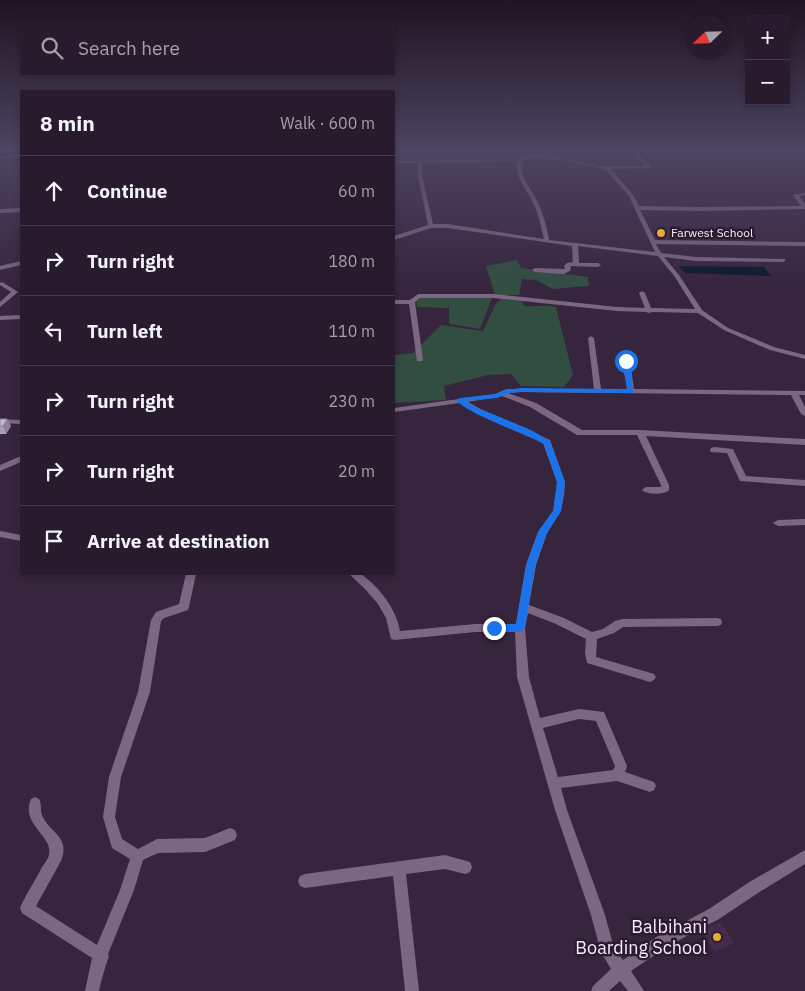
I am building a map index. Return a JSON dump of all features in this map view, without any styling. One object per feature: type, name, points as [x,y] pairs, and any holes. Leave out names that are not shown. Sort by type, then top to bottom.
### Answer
[{"type":"street","points":[[425,197],[428,219],[431,226]]},
{"type":"street","points":[[532,197],[548,241]]},
{"type":"street","points":[[632,197],[658,253],[677,276],[700,311],[726,329],[772,350],[805,358]]},
{"type":"street","points":[[797,197],[805,207]]},
{"type":"street","points":[[637,208],[699,210],[805,207]]},
{"type":"street","points":[[0,211],[20,210]]},
{"type":"street","points":[[395,238],[431,226],[463,227],[548,241],[696,259],[783,260]]},
{"type":"street","points":[[607,240],[610,248]]},
{"type":"street","points":[[653,242],[805,244]]},
{"type":"street","points":[[574,244],[576,264]]},
{"type":"street","points":[[0,268],[20,263]]},
{"type":"street","points":[[535,270],[567,271],[567,265],[598,265]]},
{"type":"street","points":[[0,305],[15,292],[2,284]]},
{"type":"street","points":[[642,293],[649,311]]},
{"type":"street","points":[[395,302],[412,302],[418,296],[494,296],[649,311],[700,311]]},
{"type":"street","points":[[412,302],[418,360]]},
{"type":"street","points":[[0,318],[20,317]]},
{"type":"street","points":[[591,338],[598,391]]},
{"type":"street","points":[[626,361],[631,391]]},
{"type":"street","points":[[395,410],[497,396],[521,390],[805,393]]},
{"type":"street","points":[[794,393],[805,414]]},
{"type":"street","points":[[502,394],[533,405],[580,433],[640,432],[805,442]]},
{"type":"street","points":[[460,400],[468,407],[547,442],[561,482],[557,511],[543,532],[536,547],[531,566],[520,628],[523,677],[554,783],[598,914],[608,952],[637,991]]},
{"type":"street","points":[[0,421],[20,422]]},
{"type":"street","points":[[640,432],[665,486],[665,490],[646,490]]},
{"type":"street","points":[[714,450],[730,451],[743,479],[805,482]]},
{"type":"street","points":[[0,468],[20,459]]},
{"type":"street","points":[[778,523],[805,522]]},
{"type":"street","points":[[0,534],[20,538]]},
{"type":"street","points":[[137,856],[117,843],[109,817],[115,777],[144,692],[156,620],[160,615],[184,607],[192,575]]},
{"type":"street","points":[[355,575],[382,602],[395,626],[395,636],[475,628],[520,628]]},
{"type":"street","points":[[524,607],[560,621],[592,637]]},
{"type":"street","points":[[592,637],[623,623],[717,622]]},
{"type":"street","points":[[592,637],[590,653],[592,660],[650,677]]},
{"type":"street","points":[[537,724],[579,714],[600,716],[621,766],[617,775]]},
{"type":"street","points":[[554,783],[617,775],[650,786]]},
{"type":"street","points":[[35,803],[34,814],[42,827],[56,842],[56,856],[27,908],[102,956]]},
{"type":"street","points":[[137,856],[157,846],[205,845],[230,834]]},
{"type":"street","points":[[92,991],[102,956],[130,886],[137,856]]},
{"type":"street","points":[[598,991],[622,969],[663,941],[714,914],[805,857]]},
{"type":"street","points":[[305,881],[446,862],[464,866]]},
{"type":"street","points":[[399,868],[412,991]]},
{"type":"shaded area","name":"Balbihani Boarding School","points":[[721,922],[734,943],[714,952],[702,930]]},
{"type":"green space","points":[[517,260],[521,268],[588,277],[589,286],[553,289],[536,280],[522,279],[519,295],[495,295],[486,266]]},
{"type":"green space","points":[[424,297],[492,298],[480,329],[449,324],[449,308],[417,307],[416,300]]},
{"type":"green space","points":[[501,299],[521,301],[525,306],[556,307],[573,375],[564,387],[521,386],[511,374],[488,375],[444,386],[446,400],[395,403],[395,355],[413,353],[441,325],[483,331],[495,305]]},
{"type":"water","points":[[679,266],[764,267],[771,276],[685,273]]},
{"type":"building","points":[[0,419],[7,419],[3,426],[0,426]]},
{"type":"place","name":"Farwest School","points":[[661,233]]},
{"type":"place","name":"Balbihani Boarding School","points":[[717,937]]},
{"type":"route","points":[[494,628],[520,628],[536,547],[543,532],[557,511],[561,482],[547,442],[468,407],[460,400],[497,396],[507,391],[521,390],[631,391],[626,361]]}]
